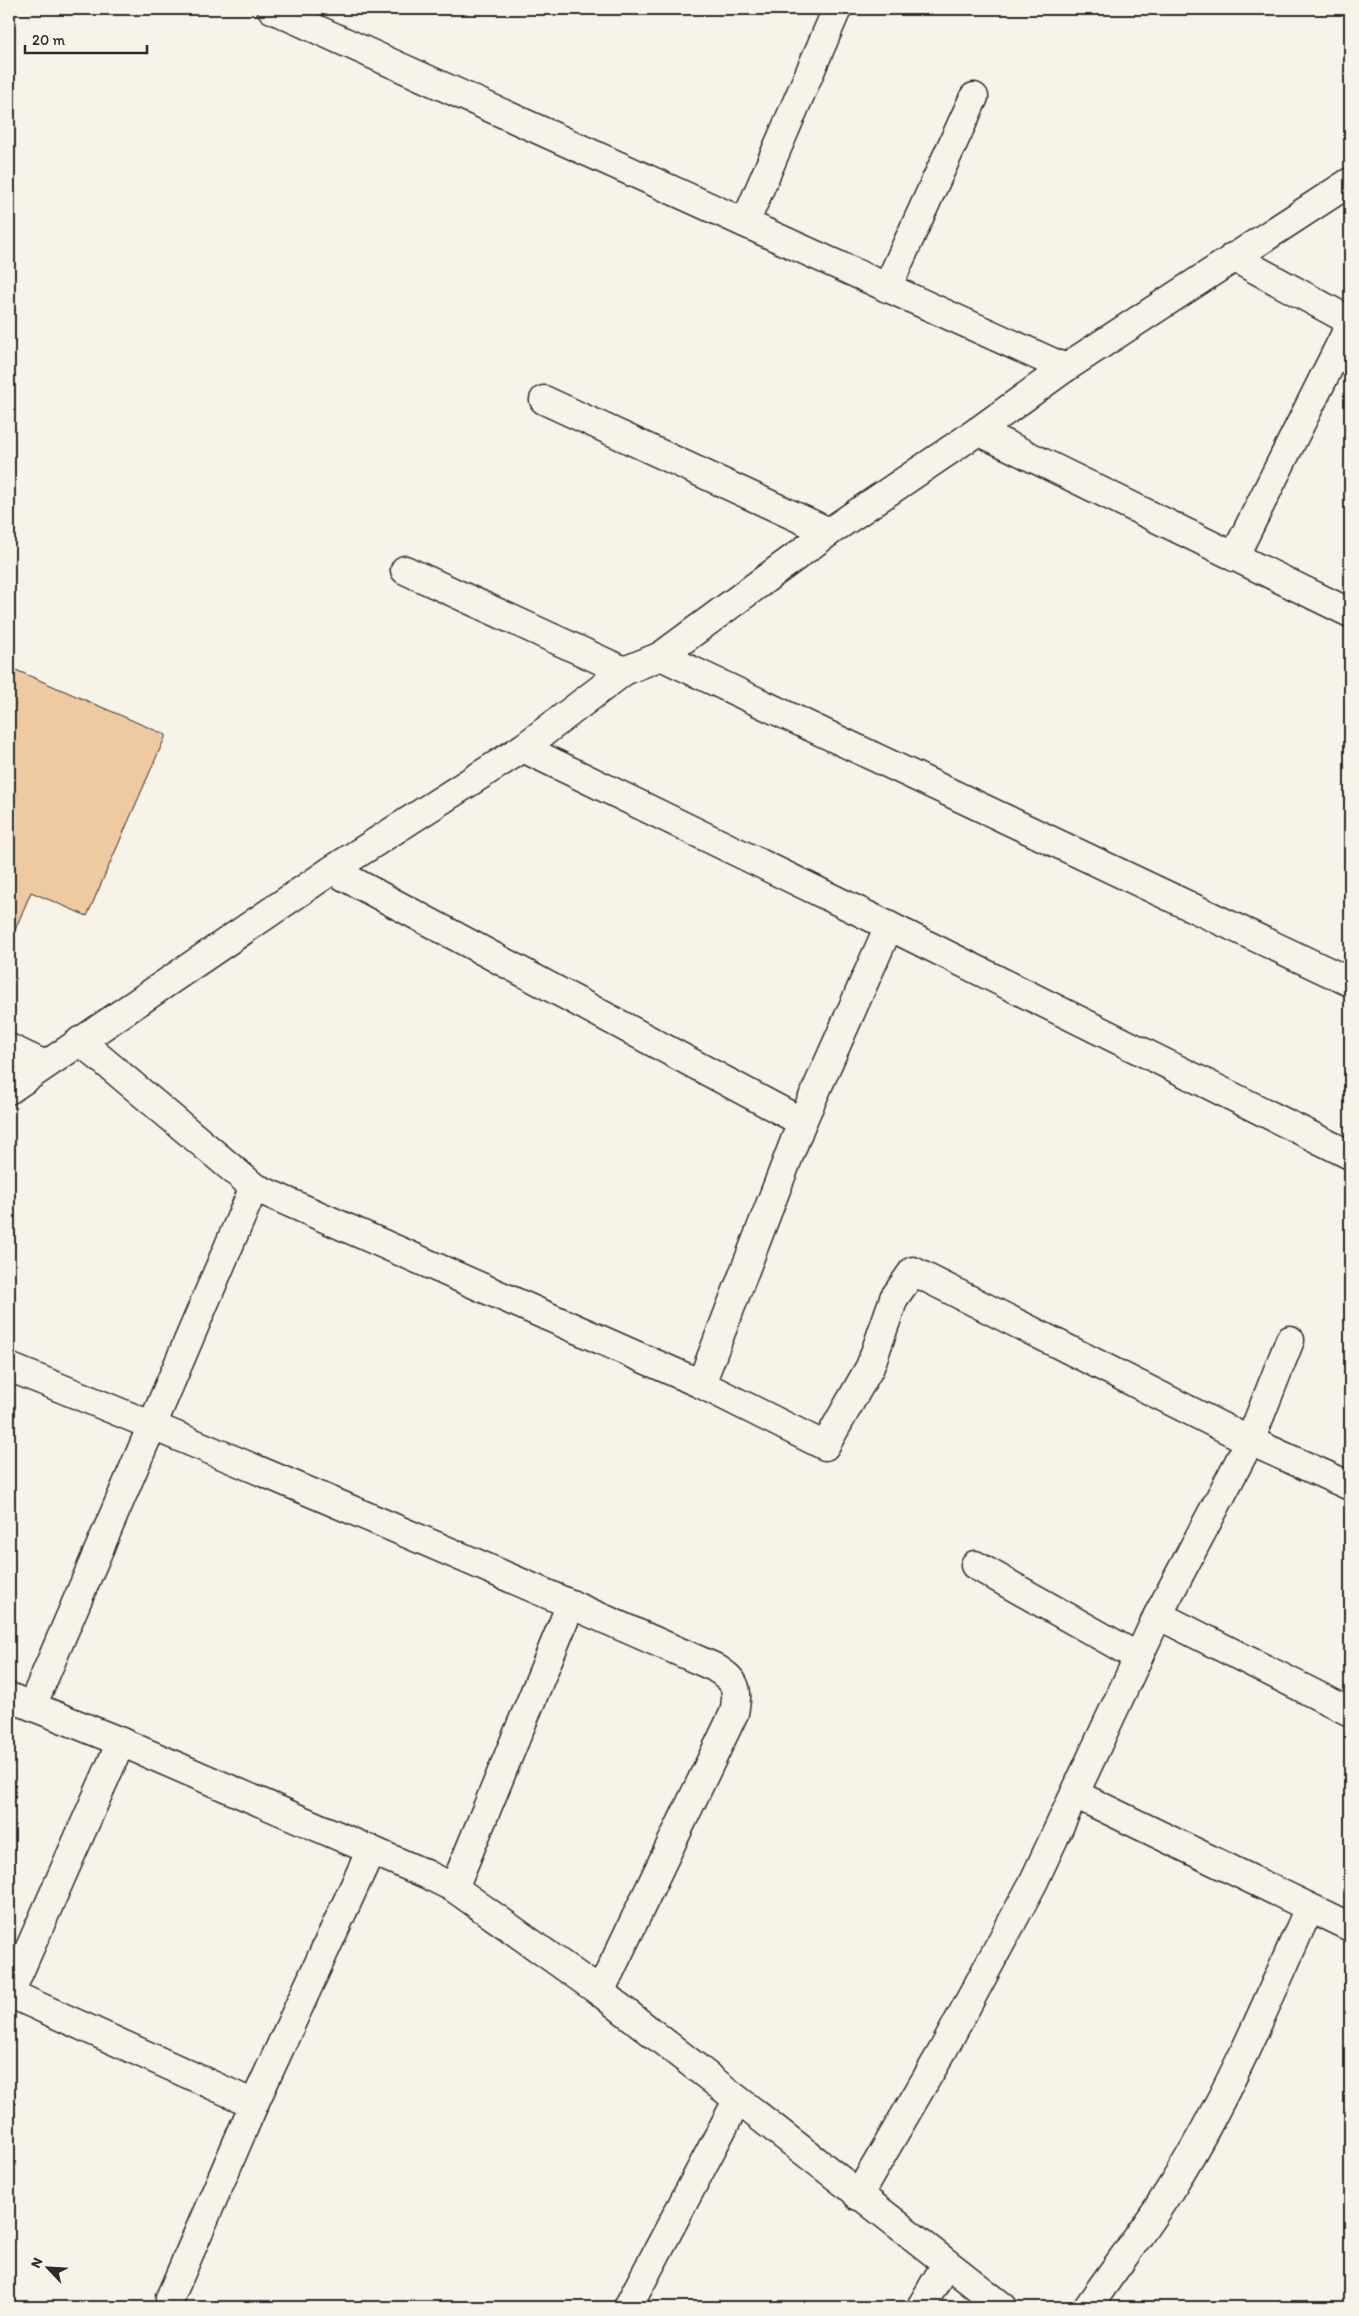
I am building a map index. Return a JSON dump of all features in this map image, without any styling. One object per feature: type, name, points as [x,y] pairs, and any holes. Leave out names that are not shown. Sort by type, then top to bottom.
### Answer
[{"type":"street","points":[[272,9],[1064,368]]},
{"type":"street","points":[[745,223],[837,9]]},
{"type":"street","points":[[887,288],[974,97]]},
{"type":"street","points":[[9,1090],[332,870],[523,748],[624,672],[660,656],[829,532],[978,431],[1064,368],[1350,182]]},
{"type":"street","points":[[1233,257],[1350,323],[1234,557]]},
{"type":"street","points":[[544,400],[829,532]]},
{"type":"street","points":[[978,431],[1350,613]]},
{"type":"street","points":[[404,570],[624,672]]},
{"type":"street","points":[[660,656],[1350,982]]},
{"type":"street","points":[[523,748],[889,926],[1350,1155]]},
{"type":"street","points":[[332,870],[802,1122]]},
{"type":"street","points":[[701,1384],[802,1122],[889,926]]},
{"type":"street","points":[[80,1041],[254,1187],[701,1384],[825,1446],[870,1367],[894,1298],[913,1271],[1250,1441],[1350,1486]]},
{"type":"street","points":[[9,1048],[46,1065]]},
{"type":"street","points":[[254,1187],[150,1424],[20,1702],[121,1742],[454,1888],[600,1992],[858,2196],[1003,2307]]},
{"type":"street","points":[[858,2196],[943,2050],[1033,1883],[1158,1615],[1250,1441],[1290,1340]]},
{"type":"street","points":[[9,1367],[150,1424],[571,1604],[726,1674],[735,1684],[737,1696],[734,1713],[600,1992]]},
{"type":"street","points":[[975,1565],[1138,1656]]},
{"type":"street","points":[[454,1888],[571,1604]]},
{"type":"street","points":[[1158,1615],[1350,1712]]},
{"type":"street","points":[[121,1742],[9,1993],[254,2104]]},
{"type":"street","points":[[1075,1794],[1350,1927]]},
{"type":"street","points":[[170,2298],[254,2104],[370,1850]]},
{"type":"street","points":[[1088,2307],[1174,2184],[1214,2113],[1244,2054],[1309,1908]]},
{"type":"street","points":[[628,2307],[737,2101]]},
{"type":"street","points":[[921,2307],[946,2264]]},
{"type":"building","points":[[9,667],[166,735],[87,916],[31,892],[9,944]]}]
